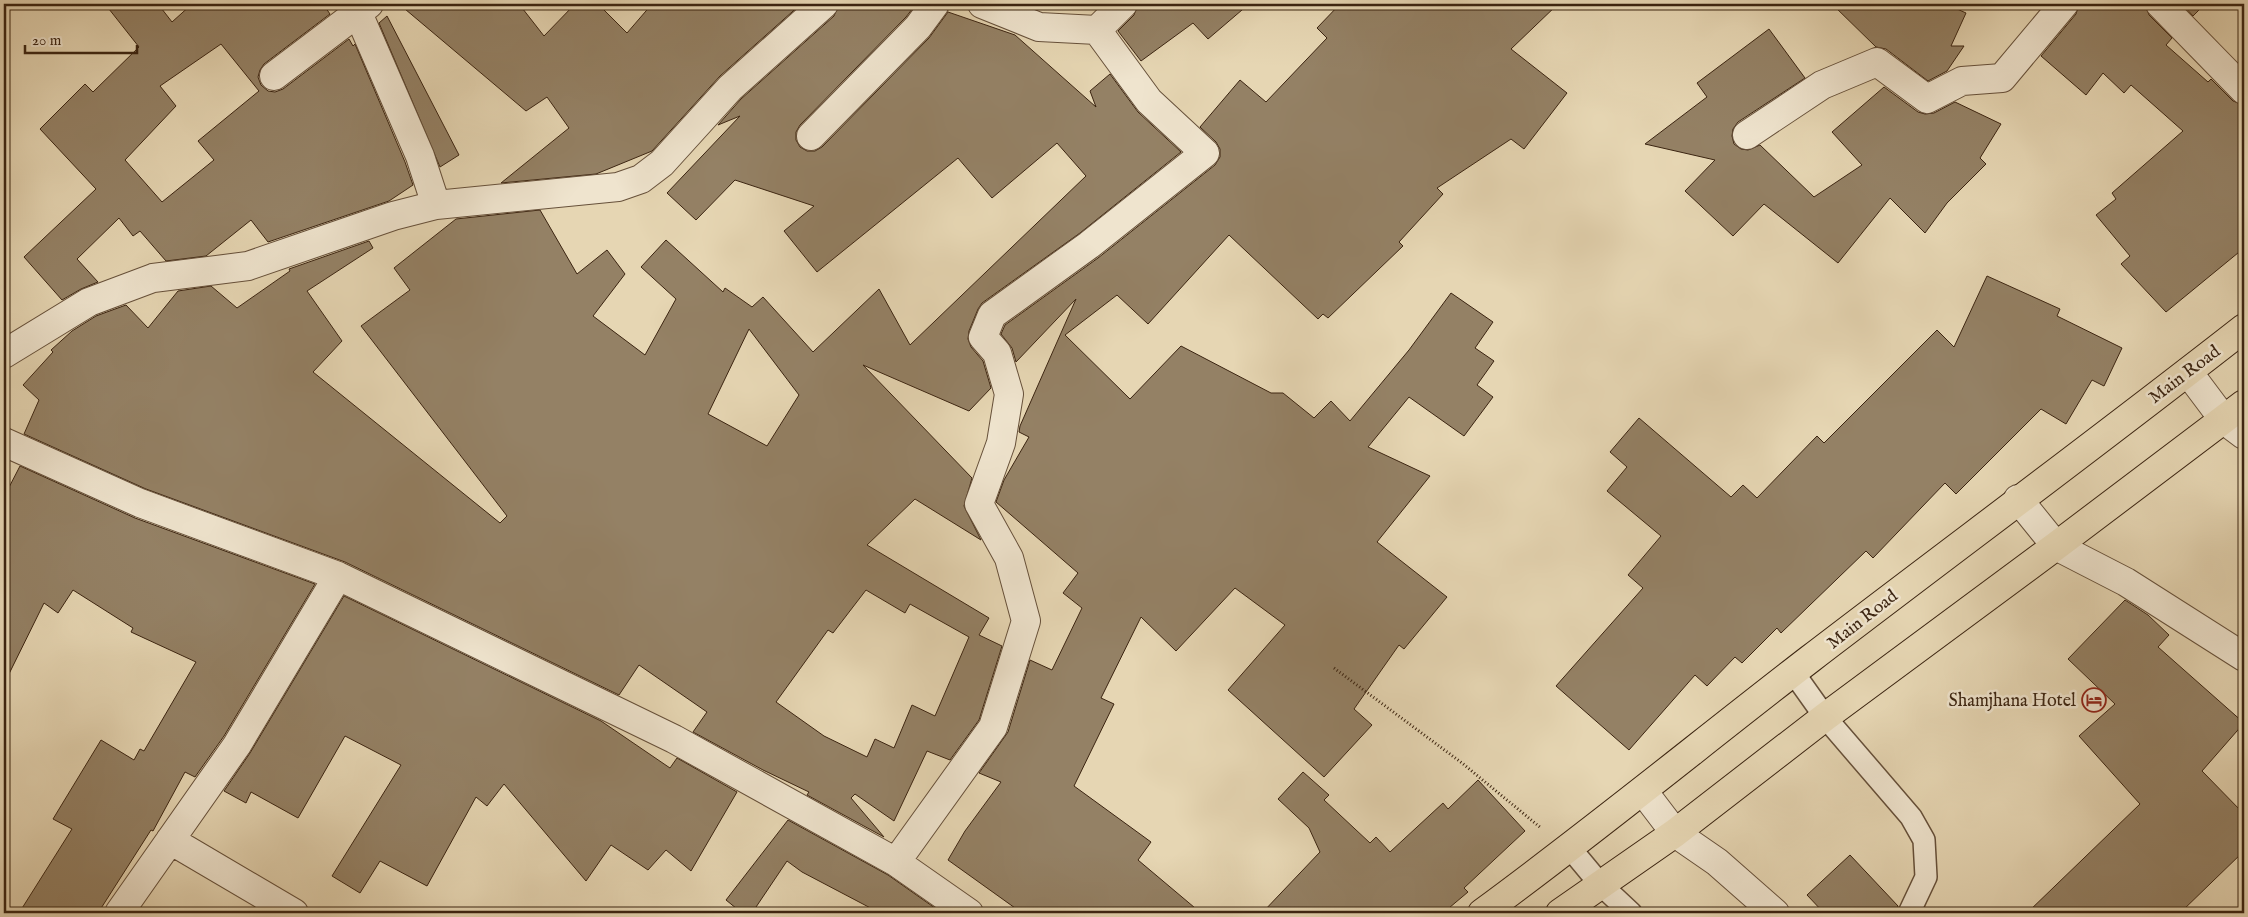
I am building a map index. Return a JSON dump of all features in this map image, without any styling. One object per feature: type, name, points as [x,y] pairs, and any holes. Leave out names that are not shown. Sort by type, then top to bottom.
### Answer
[{"type":"main road","name":"Main Road","points":[[1482,913],[1570,848],[1793,672],[2244,328]]},
{"type":"main road","points":[[1560,913],[1675,834],[1825,716],[2056,546],[2237,419]]},
{"type":"street","points":[[4,354],[89,302],[153,278],[248,266],[393,216],[436,205],[618,187],[641,179],[662,163],[730,88],[824,4]]},
{"type":"street","points":[[811,136],[918,27],[935,4]]},
{"type":"street","points":[[982,4],[1038,27],[1096,30],[1123,4]]},
{"type":"street","points":[[1747,135],[1822,85],[1877,62],[1926,99],[1962,81],[2002,78],[2064,4]]},
{"type":"street","points":[[2160,4],[2244,90]]},
{"type":"street","points":[[274,76],[364,8],[420,156],[436,205]]},
{"type":"street","points":[[896,862],[993,727],[1026,621],[1009,558],[980,504],[1001,444],[1009,394],[997,353],[983,337],[992,315],[1089,245],[1205,153],[1149,101],[1096,30]]},
{"type":"street","points":[[2188,372],[2237,419]]},
{"type":"street","points":[[4,442],[140,503],[338,576],[674,739],[896,862],[969,913]]},
{"type":"street","points":[[2018,499],[2056,546],[2126,582],[2244,657]]},
{"type":"street","points":[[119,913],[237,744],[338,576]]},
{"type":"street","points":[[1643,791],[1675,834],[1717,862],[1775,913]]},
{"type":"street","points":[[170,840],[294,913]]},
{"type":"lane","points":[[1793,672],[1825,716],[1911,817],[1924,840],[1926,877],[1909,913]]},
{"type":"lane","points":[[1570,848],[1600,884],[1631,913]]},
{"type":"path","points":[[1334,668],[1462,763],[1550,836],[1570,848]]},
{"type":"building","points":[[105,4],[158,4],[172,22],[192,4],[323,4],[330,14],[264,64],[258,77],[261,85],[268,91],[275,92],[283,89],[349,39],[353,46],[355,44],[413,185],[389,201],[268,242],[251,220],[206,256],[166,261],[140,231],[133,236],[119,218],[77,259],[98,282],[62,300],[24,257],[96,189],[40,129],[85,84],[93,92],[139,47]],"holes":[[[221,44],[259,91],[198,141],[214,160],[162,202],[125,160],[176,106],[160,86]]]},
{"type":"building","points":[[399,4],[519,4],[544,36],[575,4],[598,4],[627,33],[652,4],[801,4],[720,76],[652,151],[596,174],[501,183],[569,128],[547,97],[526,111]]},
{"type":"building","points":[[839,4],[916,4],[906,17],[800,125],[796,132],[796,140],[800,147],[807,151],[815,151],[822,147],[929,38],[948,12],[1015,35],[1096,107],[1090,91],[1110,74],[1138,112],[1181,152],[1080,233],[982,303],[969,331],[968,339],[971,347],[983,361],[991,388],[969,411],[863,365],[972,478],[964,506],[981,540],[915,499],[867,545],[989,618],[979,635],[1002,646],[979,720],[950,760],[927,751],[894,821],[855,794],[851,798],[884,837],[807,795],[809,792],[763,770],[693,732],[707,712],[639,665],[619,695],[345,562],[146,489],[24,434],[39,400],[23,385],[53,352],[51,350],[72,331],[96,316],[126,305],[148,328],[178,291],[211,286],[237,308],[290,271],[289,269],[369,241],[373,248],[307,291],[342,341],[313,372],[500,523],[507,516],[361,326],[410,290],[394,268],[456,219],[540,210],[577,274],[607,250],[625,274],[593,316],[645,355],[676,299],[641,267],[666,240],[723,292],[725,288],[752,307],[763,297],[813,352],[879,289],[910,345],[1086,176],[1057,143],[992,198],[958,158],[817,272],[784,231],[814,206],[735,180],[696,220],[667,193],[740,116],[718,125],[741,99],[834,16]],"holes":[[[749,329],[799,395],[767,446],[708,414]],[[866,590],[905,613],[910,604],[969,637],[935,716],[912,705],[894,748],[875,739],[867,757],[824,736],[776,702],[828,630],[833,633]]]},
{"type":"building","points":[[1138,4],[1249,4],[1208,39],[1193,23],[1141,61],[1118,31],[1134,15]]},
{"type":"building","points":[[1340,4],[1558,4],[1511,49],[1567,93],[1524,149],[1511,139],[1437,188],[1443,194],[1399,242],[1403,246],[1328,318],[1323,314],[1318,319],[1229,235],[1148,324],[1117,295],[1065,335],[1130,399],[1181,346],[1271,393],[1283,393],[1314,418],[1331,401],[1350,421],[1409,350],[1451,293],[1493,322],[1475,348],[1494,361],[1477,385],[1493,397],[1464,436],[1409,397],[1368,447],[1430,476],[1377,542],[1447,597],[1404,649],[1399,645],[1354,709],[1372,725],[1324,777],[1228,690],[1285,625],[1235,588],[1176,651],[1141,617],[1101,698],[1114,704],[1074,786],[1151,842],[1138,860],[1201,913],[1022,913],[948,860],[965,831],[1001,782],[979,773],[1008,732],[1030,660],[1052,670],[1082,608],[1063,593],[1078,573],[996,502],[1004,480],[1029,437],[1019,432],[1020,426],[1076,299],[1016,362],[1012,348],[1001,334],[1005,325],[1098,258],[1215,165],[1220,157],[1220,149],[1216,142],[1200,127],[1240,80],[1266,102],[1327,38],[1317,28]]},
{"type":"building","points":[[1832,4],[1946,4],[1966,13],[1951,46],[1964,46],[1947,71],[1928,81],[1886,49],[1876,47]]},
{"type":"building","points":[[2079,4],[2145,4],[2149,15],[2172,38],[2166,45],[2208,82],[2211,79],[2233,101],[2244,105],[2244,248],[2166,312],[2121,264],[2130,256],[2096,215],[2116,199],[2112,193],[2183,131],[2131,85],[2124,93],[2103,73],[2086,95],[2041,56],[2076,14]]},
{"type":"building","points":[[2182,4],[2205,4],[2193,16]]},
{"type":"building","points":[[387,16],[459,155],[440,167],[379,23]]},
{"type":"building","points":[[1769,29],[1805,78],[1738,122],[1733,129],[1734,144],[1741,149],[1748,150],[1760,145],[1814,197],[1862,165],[1832,132],[1884,87],[1918,112],[1925,114],[1934,113],[1955,102],[2001,124],[1980,158],[1986,164],[1947,203],[1925,233],[1890,198],[1838,263],[1764,204],[1733,236],[1685,191],[1715,160],[1645,144],[1707,97],[1697,83]]},
{"type":"building","points":[[1987,276],[2060,309],[2057,316],[2122,348],[2104,386],[2092,380],[2066,424],[2041,409],[1956,494],[1945,483],[1873,558],[1866,551],[1781,633],[1777,628],[1742,663],[1735,657],[1707,686],[1695,675],[1629,750],[1556,686],[1643,588],[1628,575],[1661,536],[1607,491],[1627,467],[1610,452],[1639,418],[1731,497],[1743,485],[1757,498],[1817,436],[1824,443],[1937,330],[1954,347]]},
{"type":"building","points":[[20,466],[135,518],[315,584],[224,736],[195,777],[185,772],[153,831],[151,830],[98,913],[19,913],[72,829],[53,819],[101,740],[134,760],[140,749],[144,751],[196,662],[131,632],[133,628],[73,590],[58,613],[44,603],[4,684],[4,497]]},
{"type":"building","points":[[344,596],[601,721],[670,768],[677,758],[737,792],[691,871],[666,850],[648,870],[611,845],[586,881],[504,784],[487,806],[476,797],[427,886],[380,861],[360,893],[332,876],[401,765],[345,736],[298,818],[251,792],[246,803],[224,791],[250,753]]},
{"type":"building","points":[[2125,600],[2148,615],[2169,635],[2158,647],[2244,723],[2202,771],[2244,814],[2244,851],[2180,913],[2027,913],[2140,804],[2079,736],[2115,704],[2068,659]]},
{"type":"building","points":[[1303,772],[1329,795],[1324,800],[1370,843],[1376,837],[1390,852],[1443,803],[1448,809],[1478,780],[1525,831],[1464,888],[1468,892],[1443,913],[1262,913],[1320,852],[1309,828],[1278,799]]},
{"type":"building","points":[[788,820],[888,875],[942,913],[880,913],[802,872],[787,861],[752,913],[742,913],[726,900]]},
{"type":"building","points":[[1850,855],[1898,906],[1897,913],[1824,913],[1807,895]]},
{"type":"place","name":"Shamjhana Hotel","points":[[2094,700]]}]
